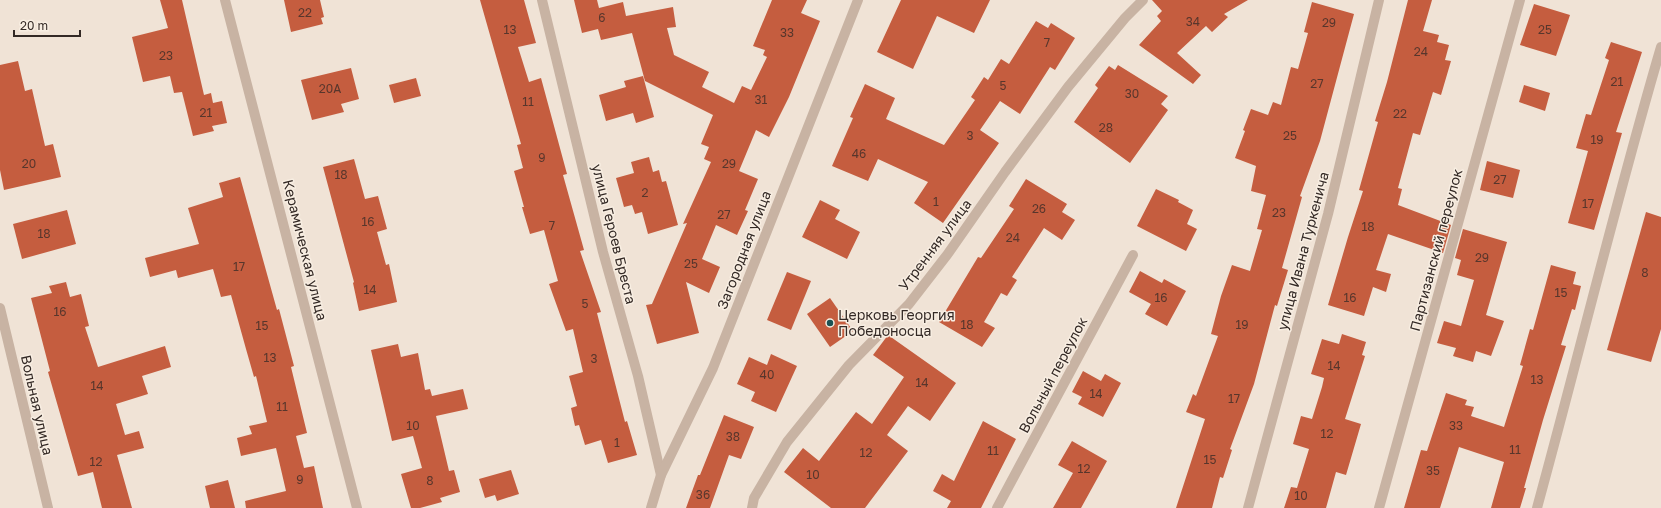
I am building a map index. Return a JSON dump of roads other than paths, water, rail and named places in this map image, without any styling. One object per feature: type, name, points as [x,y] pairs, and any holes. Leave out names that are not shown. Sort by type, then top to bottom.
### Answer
[{"type":"street","name":"Керамическая улица","points":[[226,0],[357,508]]},
{"type":"street","name":"улица Героев Бреста","points":[[542,0],[603,252],[639,380],[662,475]]},
{"type":"street","name":"Загородная улица","points":[[651,508],[662,475],[713,368],[858,0]]},
{"type":"street","name":"Утренняя улица","points":[[752,508],[754,498],[787,442],[849,365],[909,304],[947,255],[1005,172],[1068,87],[1125,18],[1144,0]]},
{"type":"street","name":"улица Ивана Туркенича","points":[[1248,508],[1328,214],[1379,0]]},
{"type":"street","name":"Партизанский переулок","points":[[1379,508],[1520,0]]},
{"type":"street","points":[[1537,508],[1570,388],[1633,144],[1661,47]]},
{"type":"street","name":"Вольный переулок","points":[[997,508],[1133,255]]},
{"type":"street","name":"Вольная улица","points":[[0,308],[48,508]]},
{"type":"place","name":"Церковь Георгия Победоносца","points":[[830,323]]}]
